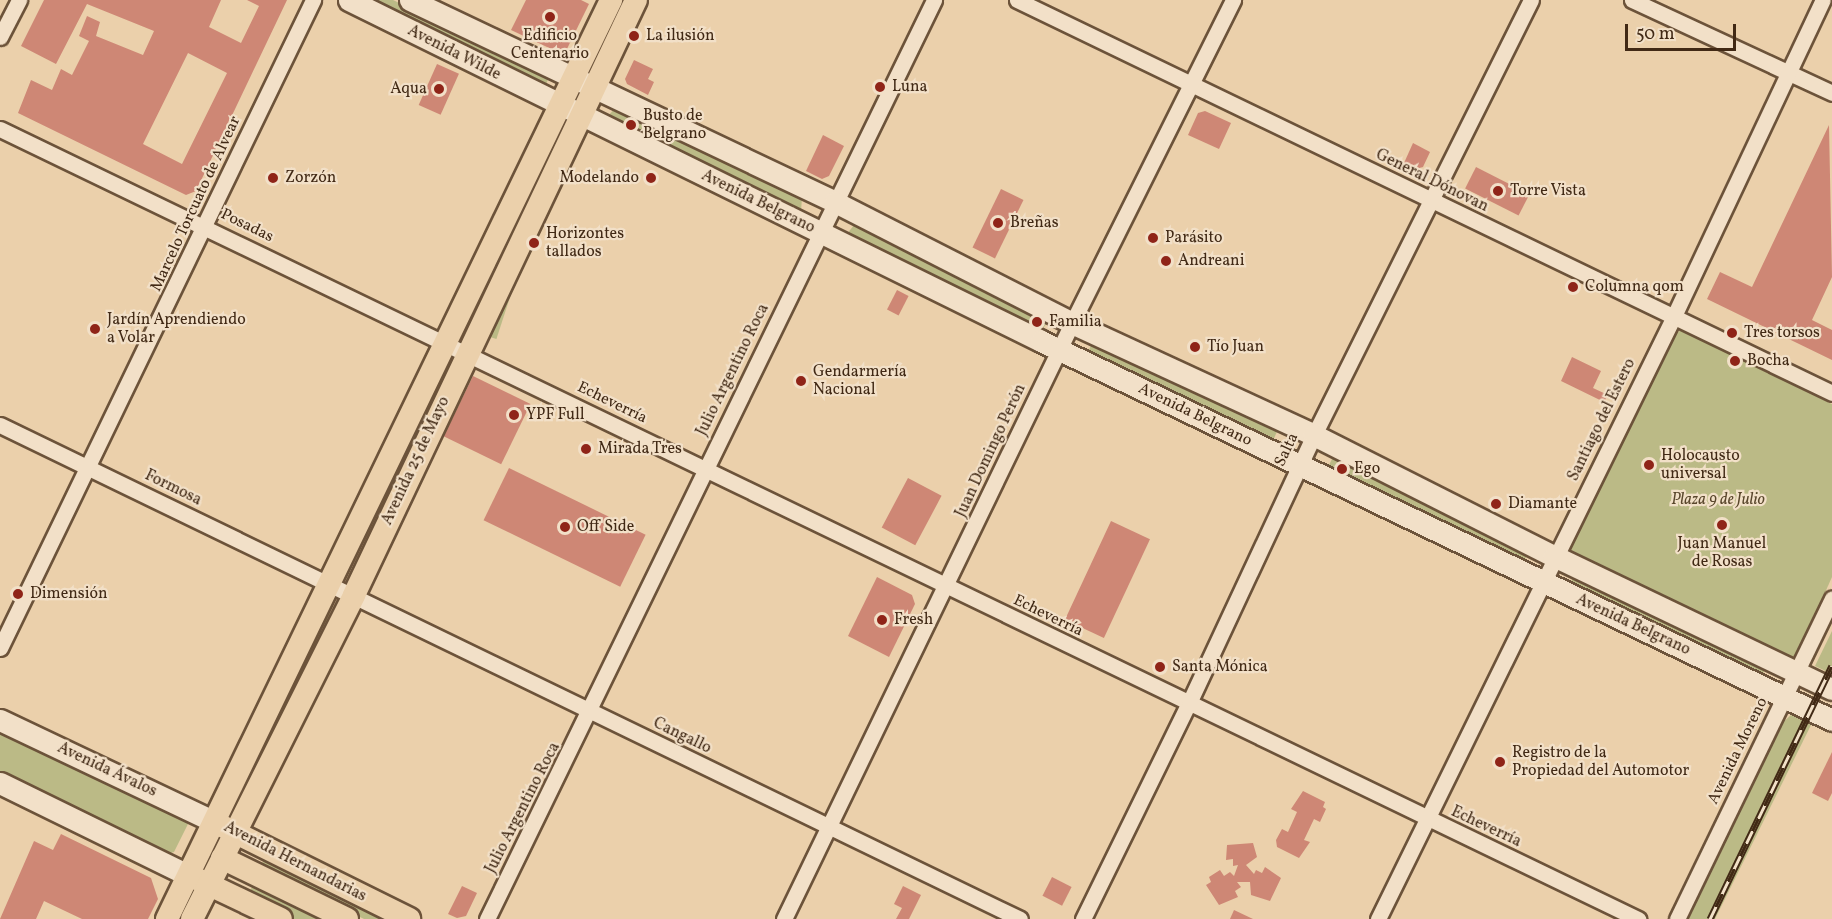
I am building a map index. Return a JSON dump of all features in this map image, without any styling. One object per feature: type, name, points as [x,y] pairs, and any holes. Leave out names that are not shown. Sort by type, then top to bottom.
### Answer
[{"type":"main road","name":"Avenida Wilde","points":[[349,0],[560,106]]},
{"type":"main road","name":"Avenida Wilde","points":[[410,0],[573,79]]},
{"type":"main road","name":"Avenida 25 de Mayo","points":[[167,919],[611,0]]},
{"type":"main road","name":"Avenida 25 de Mayo","points":[[192,919],[354,596],[466,352],[636,0]]},
{"type":"main road","name":"Avenida Belgrano","points":[[573,79],[836,202],[1072,323],[1314,435],[1554,556],[1832,689]]},
{"type":"main road","name":"Avenida Belgrano","points":[[560,106],[1299,466],[1832,720]]},
{"type":"main road","name":"Avenida Ávalos","points":[[0,720],[213,821]]},
{"type":"main road","points":[[0,783],[281,919]]},
{"type":"main road","name":"Avenida Hernandarias","points":[[213,821],[409,919]]},
{"type":"main road","name":"Avenida Hernandarias","points":[[222,858],[347,919]]},
{"type":"street","points":[[0,37],[19,0]]},
{"type":"street","name":"Marcelo Torcuato de Alvear","points":[[0,648],[90,467],[313,0]]},
{"type":"street","name":"Julio Argentino Roca","points":[[487,919],[591,711],[705,468],[934,0]]},
{"type":"street","name":"General Dónovan","points":[[1017,0],[1832,393]]},
{"type":"street","name":"Juan Domingo Perón","points":[[784,919],[827,827],[947,587],[1059,349],[1233,0]]},
{"type":"street","name":"Salta","points":[[1083,919],[1189,703],[1314,435],[1429,200],[1532,0]]},
{"type":"street","points":[[1632,0],[1832,93]]},
{"type":"street","name":"Santiago del Estero","points":[[1378,919],[1554,556],[1674,316],[1823,0]]},
{"type":"street","name":"Posadas","points":[[0,129],[206,225],[445,342]]},
{"type":"street","name":"Echeverría","points":[[445,342],[947,587],[1638,919]]},
{"type":"street","name":"Formosa","points":[[0,425],[330,584]]},
{"type":"street","name":"Cangallo","points":[[330,584],[1020,919]]},
{"type":"street","name":"Avenida Moreno","points":[[1677,919],[1832,598]]},
{"type":"green space","points":[[359,0],[393,0],[544,72],[549,77],[545,87]]},
{"type":"green space","points":[[616,107],[802,197],[801,212],[608,116]]},
{"type":"green space","points":[[559,127],[565,129],[496,339],[491,337]]},
{"type":"green space","points":[[854,225],[1047,319],[1047,323],[1040,332],[847,234]]},
{"type":"green space","name":"Plaza 9 de Julio","points":[[1681,330],[1832,404],[1832,577],[1797,655],[1788,659],[1576,560],[1570,547],[1671,337]]},
{"type":"green space","points":[[1093,341],[1279,427],[1272,443],[1088,352]]},
{"type":"green space","points":[[444,369],[448,371],[350,567],[349,564]]},
{"type":"green space","points":[[1334,455],[1524,549],[1527,555],[1523,564],[1326,471]]},
{"type":"green space","points":[[1575,573],[1768,663],[1761,678],[1568,588]]},
{"type":"green space","points":[[326,612],[330,614],[239,803],[233,800]]},
{"type":"green space","points":[[1832,631],[1832,674],[1815,666]]},
{"type":"green space","points":[[1791,715],[1812,723],[1715,919],[1685,919],[1781,724]]},
{"type":"green space","points":[[0,728],[183,817],[188,824],[174,852],[164,855],[0,777]]},
{"type":"green space","points":[[266,856],[394,919],[364,919],[260,867]]},
{"type":"green space","points":[[253,885],[323,919],[293,919],[247,897]]},
{"type":"building","points":[[44,0],[221,0],[209,27],[241,43],[259,6],[247,0],[287,0],[196,191],[186,195],[18,113],[31,80],[52,90],[61,69],[72,75],[89,41],[79,36],[87,16],[100,22],[96,36],[143,55],[154,31],[87,4],[56,64],[21,46]],"holes":[[[188,53],[227,73],[182,164],[143,144]]]},
{"type":"building","name":"Edificio Centenario","points":[[526,0],[581,0],[589,4],[564,55],[511,30]]},
{"type":"building","points":[[634,60],[653,69],[648,79],[654,82],[648,95],[627,84],[625,79]]},
{"type":"building","name":"Aqua","points":[[437,64],[459,74],[441,115],[419,105]]},
{"type":"building","points":[[1205,111],[1231,123],[1219,149],[1188,135],[1198,113]]},
{"type":"building","points":[[1829,125],[1832,277],[1812,320],[1832,330],[1832,360],[1707,299],[1720,272],[1752,287]]},
{"type":"building","points":[[823,135],[844,146],[829,176],[822,179],[806,171]]},
{"type":"building","points":[[1413,143],[1430,152],[1423,167],[1416,169],[1404,163]]},
{"type":"building","name":"Torre Vista","points":[[1476,167],[1529,194],[1519,216],[1465,188]]},
{"type":"building","name":"Breñas","points":[[1001,189],[1023,200],[995,258],[973,247]]},
{"type":"building","points":[[897,290],[909,296],[899,316],[887,310]]},
{"type":"building","points":[[1572,357],[1601,371],[1593,388],[1608,395],[1604,402],[1561,381]]},
{"type":"building","points":[[473,376],[531,404],[501,464],[444,436]]},
{"type":"building","name":"Off Side","points":[[509,468],[646,535],[620,587],[484,520]]},
{"type":"building","points":[[908,478],[942,496],[915,545],[882,527]]},
{"type":"building","points":[[1111,521],[1150,539],[1104,638],[1065,620]]},
{"type":"building","name":"Fresh","points":[[877,577],[912,595],[915,604],[889,657],[848,636]]},
{"type":"building","points":[[1832,752],[1832,793],[1828,801],[1812,793]]},
{"type":"building","points":[[1303,791],[1325,802],[1323,807],[1326,809],[1320,822],[1314,819],[1304,840],[1310,842],[1299,858],[1277,847],[1276,840],[1282,829],[1288,832],[1297,812],[1291,809]]},
{"type":"building","points":[[61,834],[151,878],[158,899],[148,919],[82,919],[44,901],[36,919],[0,919],[34,841],[53,850]]},
{"type":"building","points":[[1253,843],[1257,857],[1246,865],[1254,874],[1256,870],[1262,873],[1265,867],[1281,878],[1270,901],[1251,895],[1250,882],[1237,882],[1241,887],[1235,891],[1238,897],[1219,905],[1206,885],[1211,882],[1209,877],[1220,870],[1224,876],[1230,872],[1234,876],[1238,865],[1233,866],[1233,859],[1226,860],[1227,845]]},
{"type":"building","points":[[1052,877],[1072,887],[1062,906],[1042,896]]},
{"type":"building","points":[[462,886],[477,893],[466,916],[457,918],[448,914]]},
{"type":"building","points":[[903,886],[921,895],[909,919],[896,919],[902,908],[894,904]]},
{"type":"building","points":[[1234,910],[1253,919],[1230,919]]},
{"type":"railway","points":[[1710,919],[1832,666]]},
{"type":"place","name":"Edificio Centenario","points":[[550,17]]},
{"type":"place","name":"La ilusión","points":[[634,36]]},
{"type":"place","name":"Luna","points":[[880,87]]},
{"type":"place","name":"Aqua","points":[[439,89]]},
{"type":"place","name":"Busto de Belgrano","points":[[631,125]]},
{"type":"place","name":"Zorzón","points":[[273,178]]},
{"type":"place","name":"Modelando","points":[[651,178]]},
{"type":"place","name":"Torre Vista","points":[[1498,191]]},
{"type":"place","name":"Breñas","points":[[998,223]]},
{"type":"place","name":"Parásito","points":[[1153,238]]},
{"type":"place","name":"Horizontes tallados","points":[[534,243]]},
{"type":"place","name":"Andreani","points":[[1166,261]]},
{"type":"place","name":"Columna qom","points":[[1573,287]]},
{"type":"place","name":"Familia","points":[[1037,322]]},
{"type":"place","name":"Jardín Aprendiendo a Volar","points":[[95,329]]},
{"type":"place","name":"Tres torsos","points":[[1732,333]]},
{"type":"place","name":"Tío Juan","points":[[1195,347]]},
{"type":"place","name":"Bocha","points":[[1735,361]]},
{"type":"place","name":"Gendarmería Nacional","points":[[801,381]]},
{"type":"place","name":"YPF Full","points":[[514,415]]},
{"type":"place","name":"Mirada Tres","points":[[586,449]]},
{"type":"place","name":"Holocausto universal","points":[[1649,465]]},
{"type":"place","name":"Ego","points":[[1342,469]]},
{"type":"place","name":"Diamante","points":[[1496,504]]},
{"type":"place","name":"Juan Manuel de Rosas","points":[[1722,525]]},
{"type":"place","name":"Off Side","points":[[565,527]]},
{"type":"place","name":"Dimensión","points":[[18,594]]},
{"type":"place","name":"Fresh","points":[[882,620]]},
{"type":"place","name":"Santa Mónica","points":[[1160,667]]},
{"type":"place","name":"Registro de la Propiedad del Automotor","points":[[1500,762]]}]
